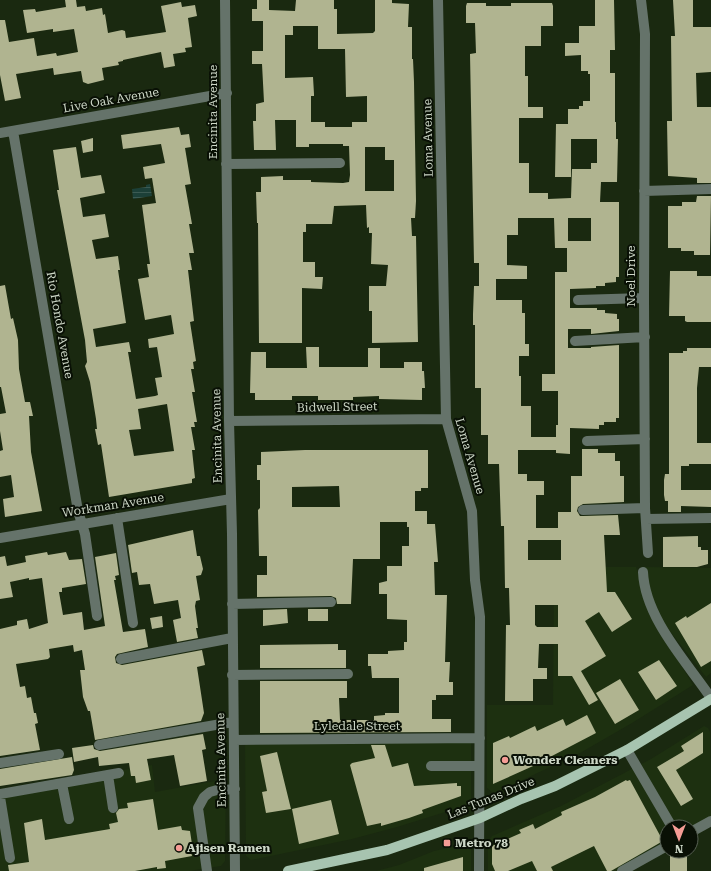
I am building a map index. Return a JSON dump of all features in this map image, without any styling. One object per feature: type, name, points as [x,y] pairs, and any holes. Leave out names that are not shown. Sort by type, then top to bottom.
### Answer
[{"type":"main road","name":"Las Tunas Drive","points":[[288,871],[387,850],[480,818],[521,798],[555,786],[627,750],[711,698]]},
{"type":"street","name":"Encinita Avenue","points":[[225,0],[235,871]]},
{"type":"street","name":"Loma Avenue","points":[[438,0],[446,419],[472,511],[475,580],[480,617],[480,871]]},
{"type":"street","name":"Noel Drive","points":[[641,0],[645,34],[645,508],[648,553]]},
{"type":"street","name":"Live Oak Avenue","points":[[0,133],[227,94]]},
{"type":"street","name":"Rio Hondo Avenue","points":[[13,130],[98,616]]},
{"type":"street","points":[[226,164],[340,163]]},
{"type":"street","points":[[644,191],[711,189]]},
{"type":"street","points":[[578,300],[644,298]]},
{"type":"street","points":[[575,341],[645,337]]},
{"type":"street","name":"Bidwell Street","points":[[229,421],[446,419]]},
{"type":"street","points":[[587,441],[645,439]]},
{"type":"street","name":"Workman Avenue","points":[[0,538],[231,500]]},
{"type":"street","points":[[583,510],[645,508]]},
{"type":"street","points":[[117,518],[133,622]]},
{"type":"street","points":[[646,519],[711,518]]},
{"type":"street","points":[[643,572],[644,584],[656,618],[711,698]]},
{"type":"street","points":[[232,604],[331,602]]},
{"type":"street","points":[[121,659],[232,638]]},
{"type":"street","points":[[232,675],[348,674]]},
{"type":"street","points":[[99,744],[233,722]]},
{"type":"street","name":"Lyledale Street","points":[[234,740],[480,738]]},
{"type":"street","points":[[627,750],[667,819]]},
{"type":"street","points":[[0,763],[58,754]]},
{"type":"street","points":[[430,766],[479,766]]},
{"type":"street","points":[[0,794],[119,773]]},
{"type":"street","points":[[108,776],[113,808]]},
{"type":"street","points":[[62,784],[69,819]]},
{"type":"street","points":[[207,871],[198,808],[210,792],[235,789]]},
{"type":"street","points":[[0,797],[10,858]]},
{"type":"street","points":[[699,828],[711,821]]},
{"type":"street","points":[[622,871],[659,850]]},
{"type":"shaded area","points":[[554,567],[636,567],[654,620],[693,685],[580,753],[497,792],[492,792],[487,788],[487,705],[553,705]]},
{"type":"shaded area","points":[[645,567],[711,568],[711,673],[706,677],[658,616],[645,583]]},
{"type":"shaded area","points":[[704,726],[708,728],[710,732],[711,818],[699,823],[699,819],[659,819],[659,847],[617,871],[488,871],[488,841],[492,836],[561,806],[651,759]]},
{"type":"shaded area","points":[[471,742],[471,804],[352,839],[251,860],[246,856],[245,744]]},
{"type":"shaded area","points":[[152,765],[155,792],[226,779],[225,861],[221,866],[189,871],[0,871],[0,791]]},
{"type":"shaded area","points":[[471,843],[471,871],[376,871],[399,865],[434,851]]},
{"type":"water","points":[[150,184],[152,196],[133,199],[132,189],[146,187],[146,185]]},
{"type":"building","points":[[65,0],[76,0],[77,7],[85,6],[86,11],[102,8],[103,15],[105,14],[108,33],[122,30],[125,31],[126,38],[166,32],[161,6],[181,2],[182,7],[195,5],[197,16],[188,18],[192,47],[185,48],[186,52],[173,54],[175,66],[164,68],[161,52],[123,60],[118,62],[119,65],[102,68],[104,80],[88,84],[83,82],[81,71],[54,75],[53,68],[16,74],[21,98],[5,101],[0,75],[0,20],[5,20],[9,42],[34,38],[37,56],[56,53],[57,56],[78,52],[74,29],[53,32],[53,29],[27,33],[23,10],[35,9],[36,12],[66,7]]},
{"type":"building","points":[[257,0],[269,0],[269,10],[295,11],[296,0],[334,0],[334,9],[337,9],[337,34],[373,33],[375,31],[375,0],[392,0],[392,3],[409,4],[408,27],[412,27],[414,82],[416,201],[415,218],[411,218],[412,236],[416,236],[418,342],[372,343],[372,311],[369,311],[369,286],[386,286],[388,265],[371,264],[372,233],[369,233],[369,227],[367,228],[366,205],[334,206],[332,224],[306,224],[306,232],[303,232],[303,262],[315,262],[315,277],[323,277],[322,289],[302,288],[302,343],[259,343],[258,223],[256,192],[261,192],[261,177],[283,176],[283,180],[311,180],[311,182],[343,183],[349,182],[350,175],[349,146],[343,146],[343,144],[309,144],[309,147],[296,147],[296,120],[275,120],[276,150],[254,150],[253,121],[256,121],[256,104],[264,102],[262,64],[252,64],[252,51],[263,51],[263,21],[252,21],[252,9],[257,9]],"holes":[[[293,26],[318,26],[318,49],[345,49],[346,97],[367,96],[367,122],[352,122],[352,127],[325,127],[325,122],[311,122],[311,96],[314,96],[313,77],[285,78],[285,35],[293,35]],[[365,147],[385,147],[385,160],[394,160],[394,191],[365,191]]]},
{"type":"building","points":[[595,0],[614,0],[615,50],[610,50],[610,73],[615,73],[615,122],[616,139],[618,139],[617,182],[601,182],[600,202],[619,202],[619,277],[616,277],[616,282],[605,283],[605,286],[596,286],[596,288],[570,289],[570,308],[597,308],[597,310],[605,310],[605,313],[617,314],[617,319],[619,319],[619,331],[591,334],[591,329],[568,329],[568,348],[591,348],[619,345],[619,418],[616,418],[616,422],[604,422],[604,425],[599,425],[599,429],[570,428],[570,454],[556,453],[556,450],[518,450],[518,474],[527,474],[527,481],[544,481],[544,495],[536,495],[536,528],[558,528],[558,512],[571,512],[571,476],[582,476],[582,449],[598,449],[598,453],[615,453],[615,461],[620,461],[620,476],[624,476],[624,502],[583,504],[578,507],[577,511],[580,516],[618,515],[620,535],[604,535],[607,592],[615,592],[632,619],[612,632],[599,612],[585,621],[606,656],[581,671],[598,700],[589,705],[572,676],[558,676],[558,644],[539,644],[538,668],[547,668],[547,679],[533,679],[533,701],[505,701],[506,625],[510,625],[509,588],[505,588],[504,526],[501,526],[499,464],[488,464],[488,435],[481,435],[481,388],[475,388],[475,325],[473,325],[473,314],[474,286],[479,286],[479,263],[474,263],[470,54],[476,53],[475,23],[466,23],[466,6],[467,3],[486,3],[486,6],[511,6],[511,3],[552,3],[553,26],[541,26],[541,46],[525,46],[525,76],[528,76],[528,107],[543,107],[543,118],[519,118],[519,163],[529,163],[529,193],[548,193],[548,199],[571,198],[572,169],[591,169],[591,163],[597,163],[597,139],[571,139],[571,177],[555,177],[556,124],[568,124],[568,109],[579,109],[579,106],[583,106],[583,101],[590,101],[590,74],[588,74],[588,71],[581,71],[581,55],[565,56],[565,43],[579,43],[579,26],[595,26]],"holes":[[[518,218],[554,218],[555,248],[567,248],[567,272],[555,272],[555,374],[542,374],[542,391],[558,391],[558,425],[556,425],[556,437],[531,437],[531,406],[521,406],[519,356],[529,356],[529,344],[525,344],[525,313],[522,313],[522,300],[496,300],[496,279],[527,279],[527,266],[507,265],[507,235],[518,235]],[[568,218],[591,218],[591,241],[568,241]],[[528,540],[561,540],[561,560],[528,560]],[[535,605],[558,605],[558,627],[537,627],[535,625]]]},
{"type":"building","points":[[673,0],[693,0],[693,27],[711,27],[711,72],[696,73],[697,107],[711,107],[711,183],[697,183],[697,178],[668,176],[667,121],[672,121],[671,36],[675,36]]},
{"type":"building","points":[[179,127],[181,135],[189,134],[191,147],[185,148],[191,184],[185,185],[192,224],[189,224],[194,253],[189,253],[192,270],[188,270],[194,321],[190,322],[196,361],[193,362],[194,369],[191,369],[195,392],[192,392],[197,422],[194,422],[195,427],[191,427],[195,450],[192,450],[195,478],[192,479],[192,483],[109,497],[101,444],[98,445],[95,429],[97,429],[96,419],[90,382],[85,366],[87,362],[85,340],[57,190],[59,190],[53,150],[76,147],[81,178],[101,175],[105,193],[80,198],[83,217],[105,214],[109,237],[92,240],[96,259],[118,256],[120,270],[118,270],[126,323],[93,329],[96,347],[129,342],[131,352],[128,352],[136,399],[155,396],[158,395],[155,378],[162,377],[157,347],[149,348],[148,339],[174,334],[171,315],[145,320],[138,279],[149,277],[147,264],[150,264],[142,205],[156,203],[152,178],[145,179],[143,167],[165,163],[161,144],[123,149],[121,135]],"holes":[[[167,404],[174,451],[134,456],[129,430],[141,429],[138,409]]]},
{"type":"building","points":[[93,138],[93,151],[83,153],[81,141]]},
{"type":"building","points":[[697,196],[711,196],[710,255],[694,255],[694,251],[681,251],[681,248],[668,248],[668,206],[682,206],[682,202],[696,202]]},
{"type":"building","points":[[670,271],[697,271],[697,276],[711,276],[711,322],[687,322],[685,321],[685,316],[669,316]]},
{"type":"building","points":[[5,285],[11,319],[13,318],[18,340],[19,369],[25,402],[30,402],[33,416],[29,416],[31,452],[42,511],[5,517],[3,499],[14,497],[11,475],[0,477],[0,451],[3,450],[0,431],[0,414],[6,413],[0,387],[0,286]]},
{"type":"building","points":[[306,347],[319,347],[319,367],[368,367],[368,348],[380,348],[380,368],[404,368],[404,362],[422,362],[425,388],[422,388],[422,400],[379,399],[379,396],[353,397],[353,400],[318,400],[318,396],[292,396],[292,400],[255,400],[255,393],[250,393],[251,352],[266,352],[266,368],[307,368]]},
{"type":"building","points":[[687,348],[711,348],[711,367],[699,367],[697,388],[697,443],[711,443],[711,464],[689,464],[689,466],[681,466],[681,490],[711,490],[711,507],[681,506],[681,512],[668,512],[668,501],[665,501],[664,495],[664,480],[665,474],[669,474],[669,353],[683,353],[683,351],[687,351]]},
{"type":"building","points":[[305,450],[428,450],[428,488],[421,488],[421,491],[415,491],[415,511],[427,511],[427,524],[435,524],[438,562],[434,562],[435,595],[447,595],[445,662],[450,662],[449,682],[453,682],[453,695],[436,695],[436,700],[432,700],[432,719],[451,719],[451,732],[260,733],[260,681],[347,681],[347,698],[339,698],[340,720],[374,720],[374,716],[385,715],[385,713],[399,713],[399,678],[372,678],[371,666],[368,666],[368,654],[388,654],[388,651],[404,650],[404,642],[407,642],[407,620],[387,619],[387,594],[379,594],[379,583],[387,581],[387,566],[402,566],[402,546],[409,546],[409,527],[407,527],[407,522],[380,522],[380,559],[353,559],[351,604],[337,604],[336,598],[331,596],[257,597],[257,575],[267,575],[267,556],[259,556],[258,510],[260,508],[260,480],[257,480],[257,465],[261,465],[261,452]],"holes":[[[339,486],[340,507],[292,507],[292,487]]]},
{"type":"building","points":[[193,530],[197,556],[200,556],[203,569],[201,575],[196,576],[200,600],[196,601],[195,606],[198,638],[177,642],[173,620],[181,618],[178,600],[154,604],[150,584],[139,585],[137,572],[132,573],[128,545]]},
{"type":"building","points":[[698,536],[698,547],[701,547],[701,550],[708,550],[708,564],[697,567],[663,567],[663,537]]},
{"type":"building","points":[[47,552],[48,555],[66,552],[69,560],[82,559],[86,584],[62,588],[62,592],[59,592],[63,615],[82,612],[84,630],[105,626],[95,557],[116,553],[119,575],[115,576],[116,580],[114,580],[123,632],[145,629],[148,647],[117,654],[115,657],[116,663],[122,665],[202,650],[205,665],[197,667],[204,713],[201,721],[95,740],[90,711],[88,711],[83,697],[80,670],[85,670],[82,650],[74,652],[73,645],[49,649],[50,657],[48,659],[16,664],[20,687],[25,686],[27,698],[31,697],[34,713],[36,713],[38,723],[35,724],[40,750],[0,756],[0,629],[17,625],[17,621],[27,619],[29,629],[48,623],[42,578],[29,580],[29,578],[10,582],[13,597],[0,599],[0,557],[5,556],[7,566],[26,562],[25,556]]},
{"type":"building","points":[[711,603],[711,661],[701,667],[675,623],[686,616],[687,618]]},
{"type":"building","points":[[287,609],[288,623],[263,626],[263,610]]},
{"type":"building","points":[[308,609],[328,609],[328,621],[308,621]]},
{"type":"building","points":[[162,616],[163,627],[152,629],[150,618]]},
{"type":"building","points":[[338,644],[338,650],[346,650],[346,668],[260,668],[260,645]]},
{"type":"building","points":[[659,660],[677,686],[656,700],[638,672]]},
{"type":"building","points":[[620,679],[639,710],[615,724],[596,693]]},
{"type":"building","points":[[587,715],[596,733],[550,757],[551,758],[493,784],[493,743],[509,736],[510,738],[535,726],[537,731],[563,719],[566,726]]},
{"type":"building","points":[[703,732],[703,753],[676,770],[693,799],[681,806],[657,767],[684,751],[681,746]]},
{"type":"building","points":[[203,734],[206,749],[202,750],[207,781],[180,786],[174,755],[147,759],[151,780],[136,783],[135,776],[131,776],[129,763],[99,766],[98,757],[74,762],[72,748],[93,745],[94,749],[100,751]]},
{"type":"building","points":[[371,745],[385,745],[392,767],[408,763],[414,786],[457,783],[457,786],[461,786],[461,796],[422,810],[423,813],[409,818],[381,826],[381,823],[367,826],[350,765],[352,763],[375,758]]},
{"type":"building","points":[[277,752],[291,809],[266,813],[262,792],[267,791],[260,756]]},
{"type":"building","points":[[72,757],[74,770],[72,775],[0,786],[0,769]]},
{"type":"building","points":[[626,780],[630,780],[659,834],[659,843],[611,871],[607,871],[594,846],[551,867],[553,871],[537,871],[532,861],[508,871],[495,871],[492,864],[492,846],[521,833],[519,830],[533,824],[535,829],[562,815],[561,812],[595,797]]},
{"type":"building","points":[[153,799],[158,830],[181,826],[182,830],[190,831],[193,851],[191,852],[192,856],[165,861],[166,868],[157,869],[157,867],[135,871],[9,871],[8,865],[29,862],[24,823],[42,819],[45,840],[110,829],[109,824],[118,822],[116,813],[119,809],[128,808],[127,803]]},
{"type":"building","points":[[331,800],[339,834],[299,844],[292,809]]},
{"type":"building","points":[[463,857],[463,871],[424,871],[424,868]]},
{"type":"building","points":[[670,859],[687,859],[687,871],[670,871]]},
{"type":"place","name":"Wonder Cleaners","points":[[505,760]]},
{"type":"place","name":"Metro 78","points":[[447,843]]},
{"type":"place","name":"Ajisen Ramen","points":[[179,848]]}]
